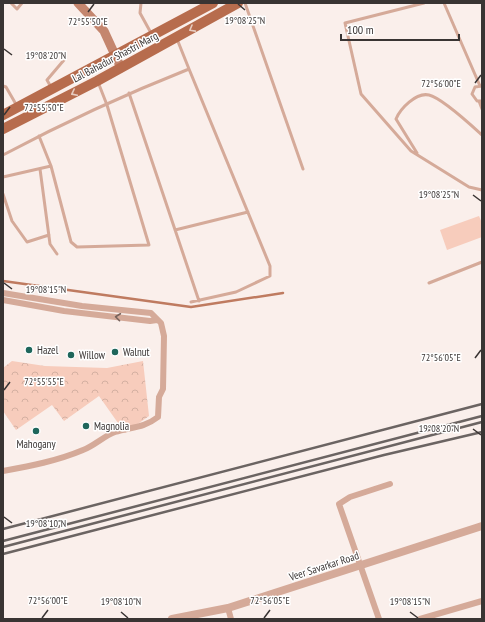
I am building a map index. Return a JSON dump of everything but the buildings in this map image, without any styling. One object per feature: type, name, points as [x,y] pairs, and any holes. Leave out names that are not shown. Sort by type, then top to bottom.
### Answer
[{"type":"main road","points":[[78,3],[104,31],[116,55],[120,68]]},
{"type":"main road","name":"Lal Bahadur Shastri Marg","points":[[3,115],[213,3]]},
{"type":"main road","name":"Lal Bahadur Shastri Marg","points":[[3,129],[97,81],[238,3]]},
{"type":"street","points":[[3,293],[74,304],[151,313],[161,323],[164,336],[163,389],[159,397],[158,417],[151,423],[140,427],[114,432],[94,446],[57,460],[3,471]]},
{"type":"street","points":[[3,300],[74,312],[150,321],[157,320]]},
{"type":"street","points":[[74,304],[74,312]]},
{"type":"street","points":[[379,619],[339,504],[350,497],[390,484]]},
{"type":"street","name":"Veer Savarkar Road","points":[[177,618],[228,608],[482,526]]},
{"type":"street","points":[[420,619],[482,601]]},
{"type":"street","points":[[228,608],[231,619]]},
{"type":"lane","points":[[11,3],[17,9],[22,3]]},
{"type":"lane","points":[[141,3],[140,13],[152,35]]},
{"type":"lane","points":[[245,3],[303,169]]},
{"type":"lane","points":[[424,3],[345,23],[361,94],[411,150],[469,187],[482,190]]},
{"type":"lane","points":[[444,3],[481,86],[475,87],[472,94],[474,99],[480,101],[482,109]]},
{"type":"lane","points":[[176,38],[270,266],[270,276],[236,292],[191,302]]},
{"type":"lane","points":[[52,89],[47,80],[64,60]]},
{"type":"lane","points":[[3,155],[129,93],[189,69]]},
{"type":"lane","points":[[39,136],[51,166],[71,242],[77,248],[149,245],[107,105],[97,81]]},
{"type":"lane","points":[[3,86],[6,87],[18,107]]},
{"type":"lane","points":[[129,93],[199,301]]},
{"type":"lane","points":[[418,155],[396,119],[399,113],[410,102],[423,94],[431,95],[457,113],[482,135]]},
{"type":"lane","points":[[3,177],[51,166]]},
{"type":"lane","points":[[40,169],[50,244],[56,254]]},
{"type":"lane","points":[[3,194],[12,222],[27,242],[49,235]]},
{"type":"lane","points":[[175,230],[248,212]]},
{"type":"lane","points":[[429,283],[482,262]]},
{"type":"green space","points":[[479,216],[482,223],[482,237],[447,250],[440,230]]},
{"type":"green space","points":[[12,361],[45,366],[107,368],[143,361],[149,416],[125,433],[99,396],[64,421],[52,405],[16,430],[3,411],[3,368]]},
{"type":"waterway","points":[[3,281],[191,307],[283,293]]},
{"type":"railway","points":[[3,529],[482,404]]},
{"type":"railway","points":[[3,541],[482,416]]},
{"type":"railway","points":[[3,547],[482,422]]},
{"type":"railway","points":[[3,554],[384,455],[482,432]]},
{"type":"place","name":"Hazel","points":[[29,350]]},
{"type":"place","name":"Walnut","points":[[115,352]]},
{"type":"place","name":"Willow","points":[[71,355]]},
{"type":"place","name":"Magnolia","points":[[86,426]]},
{"type":"place","name":"Mahogany","points":[[36,431]]}]
